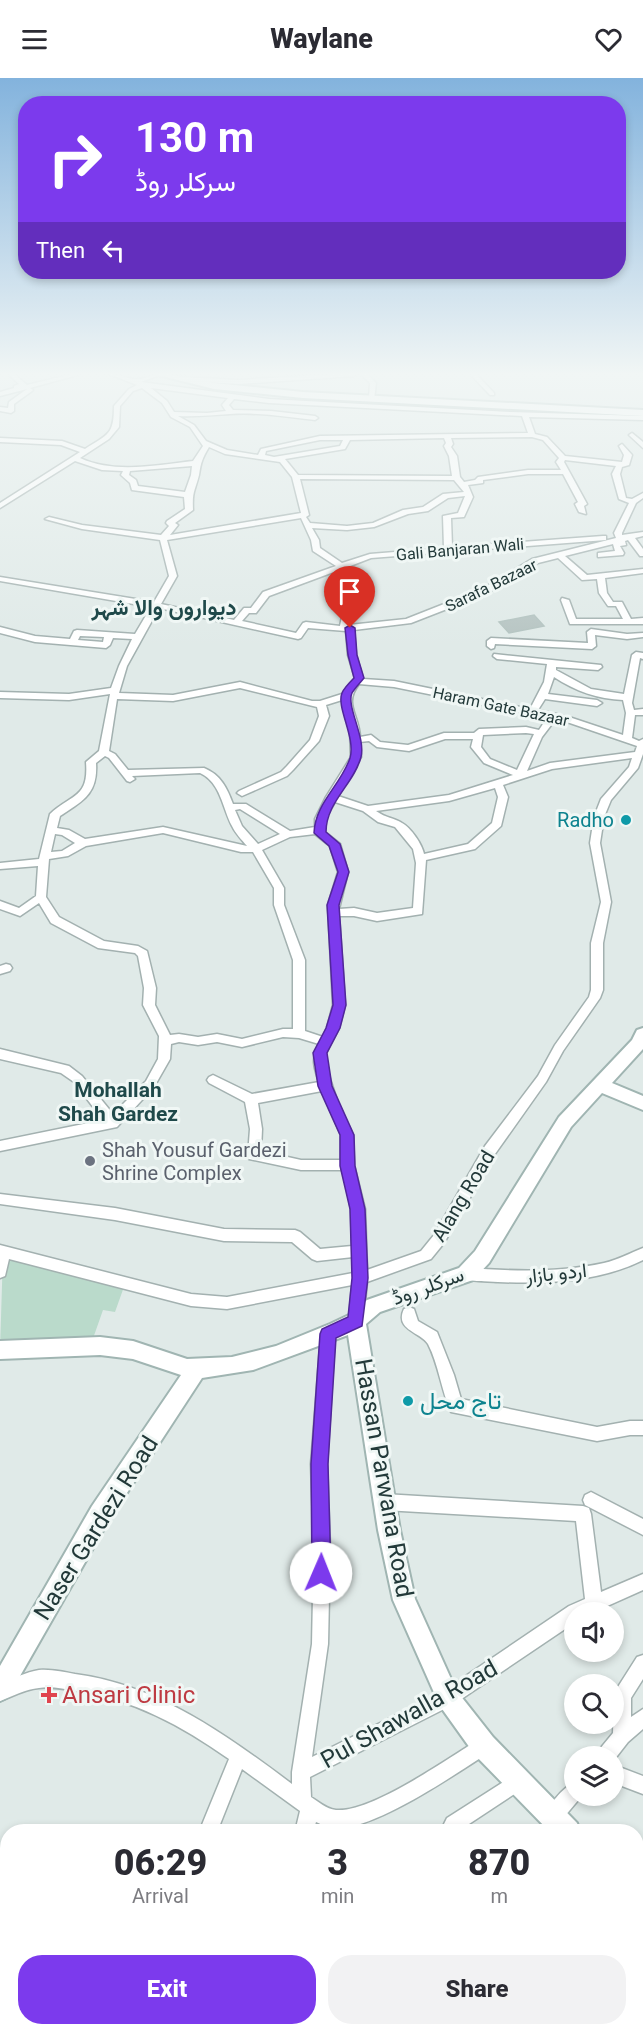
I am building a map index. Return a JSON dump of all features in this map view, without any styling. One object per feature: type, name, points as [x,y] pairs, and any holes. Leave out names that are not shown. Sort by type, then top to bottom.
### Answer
[{"type":"main road","name":"سرکلر روڈ","points":[[0,1350],[84,1346],[132,1350],[196,1370],[223,1368],[254,1360],[328,1334],[356,1321],[366,1310],[374,1306],[466,1274],[476,1267],[565,1122],[599,1083],[638,1044],[643,1034]]},
{"type":"main road","points":[[599,1083],[615,1094],[643,1103]]},
{"type":"main road","name":"Hassan Parwana Road","points":[[356,1321],[384,1502],[404,1600],[448,1698],[484,1746],[561,1824]]},
{"type":"main road","name":"Naser Gardezi Road","points":[[0,1691],[100,1514],[196,1370]]},
{"type":"street","points":[[0,506],[66,465]]},
{"type":"street","points":[[87,465],[127,469],[169,465]]},
{"type":"street","points":[[163,538],[174,525],[170,523],[189,510],[188,495],[196,465]]},
{"type":"street","points":[[288,465],[296,477],[298,495],[305,512],[302,516]]},
{"type":"street","points":[[454,465],[456,478]]},
{"type":"street","points":[[562,465],[583,504],[579,504],[583,512]]},
{"type":"street","points":[[619,465],[616,474],[623,500],[633,502]]},
{"type":"street","points":[[127,469],[125,476],[131,479],[135,488],[188,495]]},
{"type":"street","points":[[463,484],[480,481],[478,479],[528,472],[565,472]]},
{"type":"street","points":[[296,477],[456,478],[463,484],[468,494],[461,515],[447,516]]},
{"type":"street","points":[[307,525],[347,528],[374,525],[406,512],[425,509],[446,496],[468,494]]},
{"type":"street","points":[[643,495],[633,502],[618,533],[643,554]]},
{"type":"street","points":[[439,500],[447,516],[450,532],[448,548]]},
{"type":"street","points":[[0,695],[69,697],[114,693],[173,698],[240,685],[321,704],[346,696],[358,681],[344,628],[350,604],[347,572],[327,554],[316,549],[302,516]]},
{"type":"street","points":[[50,519],[82,527],[163,538],[302,516]]},
{"type":"street","name":"Sarafa Bazaar","points":[[237,622],[298,636],[306,625],[344,628],[408,621],[485,591],[536,561],[643,534]]},
{"type":"street","points":[[0,1146],[113,1123],[150,1084],[164,1059],[166,1040],[163,1030],[157,1024],[148,1005],[150,988],[143,954],[138,950],[112,948],[85,938],[55,920],[41,897],[44,859],[55,814],[82,799],[93,781],[91,762],[104,752],[114,693],[123,666],[154,605],[172,576],[163,538]]},
{"type":"street","points":[[601,555],[620,553],[616,544],[623,543],[623,538]]},
{"type":"street","name":"Gali Banjaran Wali","points":[[237,622],[247,609],[253,611],[266,594],[297,584],[304,578],[370,556],[448,548],[623,538]]},
{"type":"street","points":[[561,556],[585,578],[601,578],[643,571]]},
{"type":"street","points":[[491,646],[491,641],[517,640],[592,646],[591,632],[609,632],[622,639],[641,636],[619,604],[611,604],[603,593],[601,578]]},
{"type":"street","points":[[0,579],[154,605],[237,622]]},
{"type":"street","points":[[565,600],[573,622],[643,621]]},
{"type":"street","points":[[0,630],[35,639],[106,645],[109,636],[139,637]]},
{"type":"street","points":[[497,656],[552,662],[543,696],[532,712]]},
{"type":"street","points":[[627,738],[631,712],[627,703],[636,656],[643,656]]},
{"type":"street","points":[[552,668],[598,667]]},
{"type":"street","points":[[552,668],[575,686],[600,700]]},
{"type":"street","name":"Haram Gate Bazaar","points":[[358,681],[394,684],[553,716],[627,738],[642,746]]},
{"type":"street","points":[[346,696],[356,740],[356,757],[320,819],[320,833],[334,844],[344,872],[333,905],[339,1005],[333,1028],[320,1053],[325,1086],[347,1135],[348,1166],[358,1209],[360,1278],[356,1321]]},
{"type":"street","points":[[543,696],[600,700],[628,697]]},
{"type":"street","points":[[593,716],[600,700]]},
{"type":"street","points":[[242,793],[284,774],[310,747],[324,716],[321,704]]},
{"type":"street","points":[[631,712],[643,712]]},
{"type":"street","points":[[520,775],[541,733],[553,716]]},
{"type":"street","points":[[520,775],[487,761],[476,747],[478,732],[526,730],[541,733]]},
{"type":"street","points":[[356,740],[371,738],[377,744],[409,748],[444,736],[477,736]]},
{"type":"street","points":[[367,809],[449,798],[550,766],[642,746]]},
{"type":"street","name":"Alang Road","points":[[1,1252],[191,1300],[227,1303],[360,1278],[426,1255],[439,1239],[490,1150],[542,1079],[559,1048],[594,998],[597,990],[597,943],[606,902],[595,843],[599,817],[606,799],[633,768],[642,746]]},
{"type":"street","points":[[104,752],[112,756],[129,776],[201,770],[210,774],[221,786],[237,827],[256,849],[279,888],[279,905],[298,955],[299,1034]]},
{"type":"street","points":[[420,858],[471,847],[497,825],[503,797],[498,784]]},
{"type":"street","points":[[331,797],[367,809],[382,820],[399,825],[418,848],[420,858],[418,911],[377,917],[354,912],[334,913]]},
{"type":"street","points":[[231,808],[242,806],[288,834]]},
{"type":"street","points":[[50,830],[65,832],[83,843]]},
{"type":"street","points":[[0,866],[64,854],[83,843],[163,830],[241,849],[256,849],[288,834],[320,830]]},
{"type":"street","points":[[0,905],[20,912],[41,897]]},
{"type":"street","points":[[166,1040],[179,1038],[198,1041],[217,1038],[242,1043],[283,1033],[299,1034],[325,1042]]},
{"type":"street","points":[[0,1054],[65,1069],[78,1079],[113,1123]]},
{"type":"street","points":[[213,1080],[251,1099],[325,1086]]},
{"type":"street","points":[[251,1099],[256,1129],[254,1155],[301,1165],[348,1166]]},
{"type":"street","points":[[0,1198],[115,1214],[224,1235],[295,1236],[317,1255],[359,1251]]},
{"type":"street","points":[[0,1272],[1,1252]]},
{"type":"street","name":"اردو بازار","points":[[466,1274],[513,1278],[555,1275],[616,1266],[643,1254]]},
{"type":"street","points":[[409,1312],[412,1325],[432,1337],[447,1375],[456,1407],[463,1406],[597,1434],[643,1428]]},
{"type":"street","points":[[305,1824],[306,1805],[301,1772],[320,1644],[322,1549],[319,1464],[328,1334]]},
{"type":"street","points":[[591,1500],[643,1527]]},
{"type":"street","points":[[384,1502],[583,1514],[594,1602]]},
{"type":"street","name":"Pul Shawalla Road","points":[[598,1602],[643,1582]]},
{"type":"street","name":"Pul Shawalla Road","points":[[301,1772],[448,1698],[564,1620]]},
{"type":"street","points":[[622,1736],[622,1696],[643,1663]]},
{"type":"street","points":[[0,1691],[39,1679],[84,1682],[118,1690],[153,1704],[239,1756],[321,1815],[337,1819],[354,1816],[407,1792],[484,1746]]},
{"type":"street","points":[[614,1746],[643,1718]]},
{"type":"street","points":[[211,1824],[239,1756]]},
{"type":"street","points":[[624,1778],[643,1785]]},
{"type":"street","points":[[453,1824],[519,1781]]},
{"type":"street","points":[[561,1824],[568,1806]]},
{"type":"green space","points":[[3,1253],[125,1284],[115,1312],[103,1310],[90,1347],[0,1350]]},
{"type":"building","points":[[534,615],[544,626],[509,633],[499,622]]},
{"type":"place","name":"Radho","points":[[626,820]]},
{"type":"place","name":"Shah Yousuf Gardezi Shrine Complex","points":[[90,1161]]},
{"type":"place","name":"تاج محل","points":[[408,1401]]},
{"type":"place","name":"Ansari Clinic","points":[[49,1695]]},
{"type":"district","name":"دیواروں والا شہر","points":[[164,607]]},
{"type":"district","name":"Mohallah Shah Gardez","points":[[118,1102]]},
{"type":"route","points":[[321,1573],[319,1464],[328,1334],[356,1321],[360,1278],[358,1209],[348,1166],[347,1135],[325,1086],[320,1067],[320,1053],[333,1028],[339,1005],[333,905],[344,872],[334,844],[320,833],[320,819],[338,784],[347,774],[356,757],[355,730],[346,700],[347,693],[359,678],[352,655],[350,628]]}]
